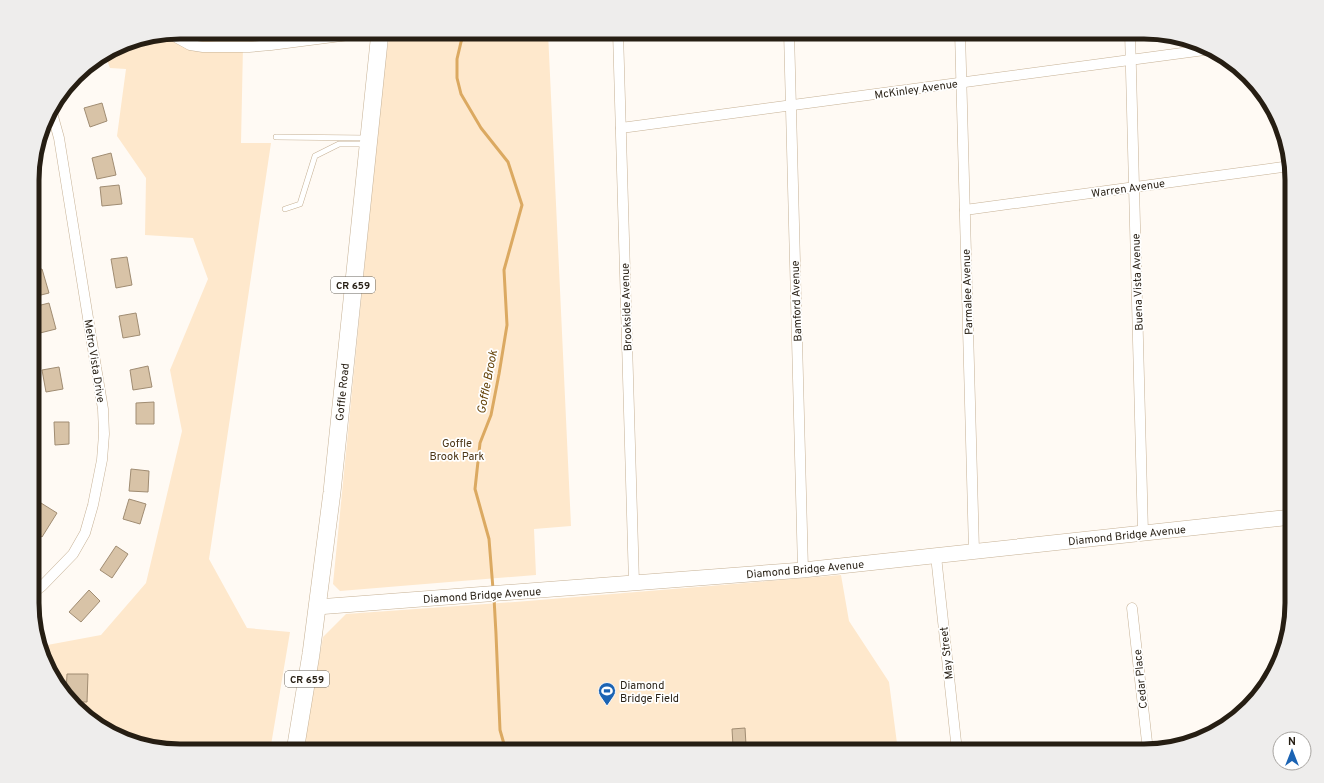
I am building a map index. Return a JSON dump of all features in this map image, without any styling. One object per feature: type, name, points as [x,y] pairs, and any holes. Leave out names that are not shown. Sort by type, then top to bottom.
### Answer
[{"type":"main road","name":"Goffle Road","points":[[296,744],[317,607],[332,492],[379,39]]},
{"type":"street","points":[[179,39],[190,45],[203,47],[272,45],[318,39]]},
{"type":"street","name":"Brookside Avenue","points":[[618,39],[634,583]]},
{"type":"street","name":"Bamford Avenue","points":[[789,39],[803,570]]},
{"type":"street","name":"Parmalee Avenue","points":[[960,39],[974,551]]},
{"type":"street","name":"Buena Vista Avenue","points":[[1130,39],[1143,533]]},
{"type":"street","name":"McKinley Avenue","points":[[621,128],[1199,51]]},
{"type":"street","name":"Metro Vista Drive","points":[[39,588],[73,554],[85,533],[93,505],[102,460],[104,434],[103,409],[59,138],[54,119]]},
{"type":"street","name":"Warren Avenue","points":[[965,210],[1285,167]]},
{"type":"street","name":"Diamond Bridge Avenue","points":[[317,607],[803,570],[1285,518]]},
{"type":"street","name":"May Street","points":[[936,556],[956,744]]},
{"type":"street","name":"Cedar Place","points":[[1132,608],[1147,744]]},
{"type":"lane","points":[[276,136],[368,141]]},
{"type":"lane","points":[[285,209],[300,204],[315,156],[339,144],[368,141]]},
{"type":"green space","points":[[197,39],[243,46],[241,143],[271,143],[209,559],[247,628],[290,632],[271,744],[171,744],[135,737],[109,725],[80,703],[58,674],[46,648],[45,645],[101,635],[146,583],[182,431],[170,370],[208,279],[193,238],[145,235],[146,178],[117,136],[126,69],[110,68],[107,60],[109,58],[135,46],[162,40]]},
{"type":"green space","name":"Goffle Brook Park","points":[[389,39],[548,39],[571,526],[534,529],[536,575],[340,591],[333,584],[384,68]]},
{"type":"green space","points":[[841,575],[849,621],[889,682],[897,744],[303,744],[323,637],[346,614],[515,602]]},
{"type":"building","points":[[102,103],[107,121],[90,127],[84,108]]},
{"type":"building","points":[[111,153],[116,175],[97,179],[92,158]]},
{"type":"building","points":[[119,185],[122,204],[102,206],[100,187]]},
{"type":"building","points":[[127,257],[132,285],[116,288],[111,259]]},
{"type":"building","points":[[42,269],[49,293],[39,296],[39,270]]},
{"type":"building","points":[[49,303],[56,329],[40,333],[39,306]]},
{"type":"building","points":[[136,313],[140,335],[123,338],[119,316]]},
{"type":"building","points":[[148,366],[152,387],[133,390],[130,370]]},
{"type":"building","points":[[59,367],[63,389],[46,392],[42,370]]},
{"type":"building","points":[[154,402],[154,424],[136,424],[136,403]]},
{"type":"building","points":[[54,422],[69,422],[69,444],[55,445]]},
{"type":"building","points":[[131,469],[149,471],[148,492],[129,491]]},
{"type":"building","points":[[129,499],[146,504],[140,524],[123,519]]},
{"type":"building","points":[[41,503],[57,513],[42,537],[39,535],[39,506]]},
{"type":"building","points":[[116,546],[128,554],[112,578],[100,570]]},
{"type":"building","points":[[89,590],[100,601],[81,622],[69,612]]},
{"type":"building","points":[[67,674],[88,674],[87,702],[79,702],[66,686]]},
{"type":"building","points":[[745,728],[746,744],[733,744],[732,729]]},
{"type":"waterway","name":"Goffle Brook","points":[[462,39],[457,59],[457,78],[461,94],[481,128],[508,162],[522,205],[504,270],[507,325],[491,415],[480,443],[475,489],[489,539],[493,589]]},
{"type":"waterway","name":"Goffle Brook","points":[[494,598],[500,730],[504,744]]},
{"type":"place","name":"Diamond Bridge Field","points":[[607,706]]}]
